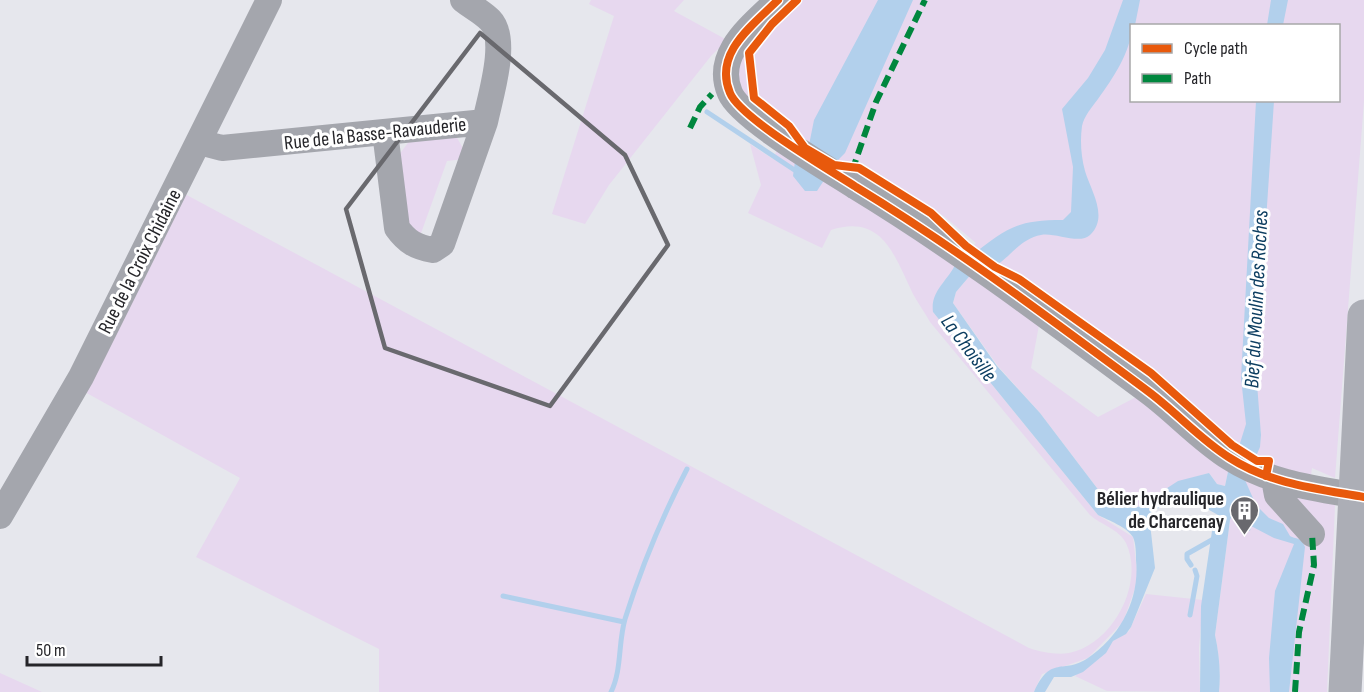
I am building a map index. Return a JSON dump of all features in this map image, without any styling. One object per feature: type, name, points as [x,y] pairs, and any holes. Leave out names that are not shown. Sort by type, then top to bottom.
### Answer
[{"type":"highway","points":[[1346,692],[1358,495],[1364,316]]},
{"type":"street","name":"Rue de la Croix Chidaine","points":[[0,516],[81,377],[269,0]]},
{"type":"street","name":"Rue de la Basse-Ravauderie","points":[[199,142],[222,148],[485,122],[498,54],[499,33],[491,21],[463,0]]},
{"type":"street","points":[[778,0],[738,40],[729,55],[725,79],[736,104],[797,151],[959,252],[1160,400],[1252,469],[1312,534]]},
{"type":"street","points":[[385,132],[398,228],[404,239],[417,247],[433,250],[442,244],[485,122]]},
{"type":"street","points":[[1252,469],[1358,495]]},
{"type":"highlighted area","points":[[480,33],[625,155],[668,245],[550,406],[385,348],[346,209]]},
{"type":"shaded area","points":[[591,0],[684,0],[674,11],[727,40],[711,56],[609,185],[585,224],[552,214],[614,16],[589,4]]},
{"type":"shaded area","points":[[788,0],[1364,0],[1364,101],[1335,478],[1312,468],[1311,475],[1285,496],[1335,505],[1327,692],[1219,692],[1220,677],[1215,635],[1230,520],[1236,507],[1235,498],[1260,446],[1261,429],[1243,460],[998,265],[979,263],[967,251],[976,243],[945,217],[862,163],[848,194],[956,263],[935,296],[933,312],[1098,515],[1133,537],[1138,580],[1123,622],[1088,658],[1042,674],[1034,692],[379,692],[379,649],[196,557],[240,478],[83,391],[183,193],[1029,648],[1059,654],[1085,647],[1099,638],[1111,625],[1128,593],[1131,559],[1123,538],[1090,515],[930,322],[893,253],[875,233],[849,226],[831,230],[822,248],[748,213],[761,185],[750,144],[773,159],[785,132],[742,94],[735,58]]},
{"type":"shaded area","points":[[456,136],[464,150],[464,159],[447,161],[420,236],[409,228],[399,155],[410,140]]},
{"type":"shaded area","points":[[973,272],[1040,320],[1031,368],[1098,417],[1140,395],[1229,467],[1225,486],[1217,484],[1209,473],[1185,480],[1138,507],[1119,503],[1103,496],[1040,413],[998,366],[953,303],[956,292]]},
{"type":"shaded area","points":[[1146,594],[1203,600],[1199,648],[1200,692],[1107,691],[1075,676],[1100,658],[1113,641],[1129,631]]},
{"type":"shaded area","points":[[0,673],[42,692],[0,692]]},
{"type":"water","points":[[878,0],[913,0],[845,153],[836,162],[817,191],[805,191],[793,176],[795,161],[809,145],[814,120]]},
{"type":"water","points":[[1123,0],[1140,0],[1135,24],[1130,24],[1130,39],[1125,55],[1104,91],[1088,112],[1082,126],[1081,143],[1085,171],[1097,204],[1098,220],[1095,228],[1086,238],[1080,239],[1046,235],[1033,237],[989,269],[971,256],[1013,228],[1034,222],[1063,220],[1071,212],[1073,167],[1062,109],[1088,78],[1105,50]]},
{"type":"water","points":[[1271,0],[1288,0],[1283,24],[1267,24]]},
{"type":"water","name":"Bief du Moulin des Roches","points":[[1256,102],[1274,102],[1256,371],[1261,435],[1260,447],[1254,461],[1236,456],[1246,424],[1241,378]]},
{"type":"water","name":"La Choisille","points":[[956,263],[973,272],[956,292],[953,303],[997,366],[1040,413],[1103,496],[1119,503],[1138,507],[1178,481],[1209,473],[1217,484],[1225,486],[1229,467],[1245,480],[1256,505],[1269,518],[1283,524],[1290,536],[1302,542],[1305,547],[1289,692],[1270,692],[1269,658],[1275,591],[1294,544],[1274,538],[1251,526],[1250,531],[1243,529],[1243,517],[1235,498],[1236,507],[1230,520],[1215,635],[1220,677],[1219,692],[1200,692],[1201,606],[1212,531],[1218,515],[1181,494],[1149,514],[1155,568],[1126,634],[1113,641],[1106,653],[1083,672],[1071,677],[1054,677],[1045,692],[1034,692],[1046,673],[1088,658],[1110,639],[1119,627],[1126,615],[1135,588],[1135,543],[1126,530],[1098,515],[933,312],[934,298]]},
{"type":"waterway","points":[[707,112],[799,173]]},
{"type":"waterway","points":[[611,692],[617,675],[623,628],[631,600],[661,524],[687,469]]},
{"type":"waterway","points":[[1191,565],[1187,554],[1217,537]]},
{"type":"waterway","points":[[1190,615],[1197,576],[1195,570]]},
{"type":"waterway","points":[[503,596],[624,622]]},
{"type":"marked path","points":[[852,171],[876,102],[925,0]]},
{"type":"marked path","points":[[690,128],[700,107],[712,94]]},
{"type":"marked path","points":[[1295,692],[1299,632],[1314,565],[1312,534]]},
{"type":"cycle path","points":[[778,0],[738,41],[727,65],[726,79],[730,93],[737,104],[750,116],[787,143],[931,235],[1005,286],[1149,392],[1230,458],[1245,467],[1278,480],[1364,497]]},
{"type":"cycle path","points":[[797,0],[772,24],[749,53],[754,98],[789,126],[805,148],[834,165],[859,168],[931,213],[966,246],[995,267],[1019,279],[1151,373],[1232,445],[1257,461],[1269,461],[1266,476]]},
{"type":"place","name":"Bélier hydraulique de Charcenay","points":[[1245,536]]}]
